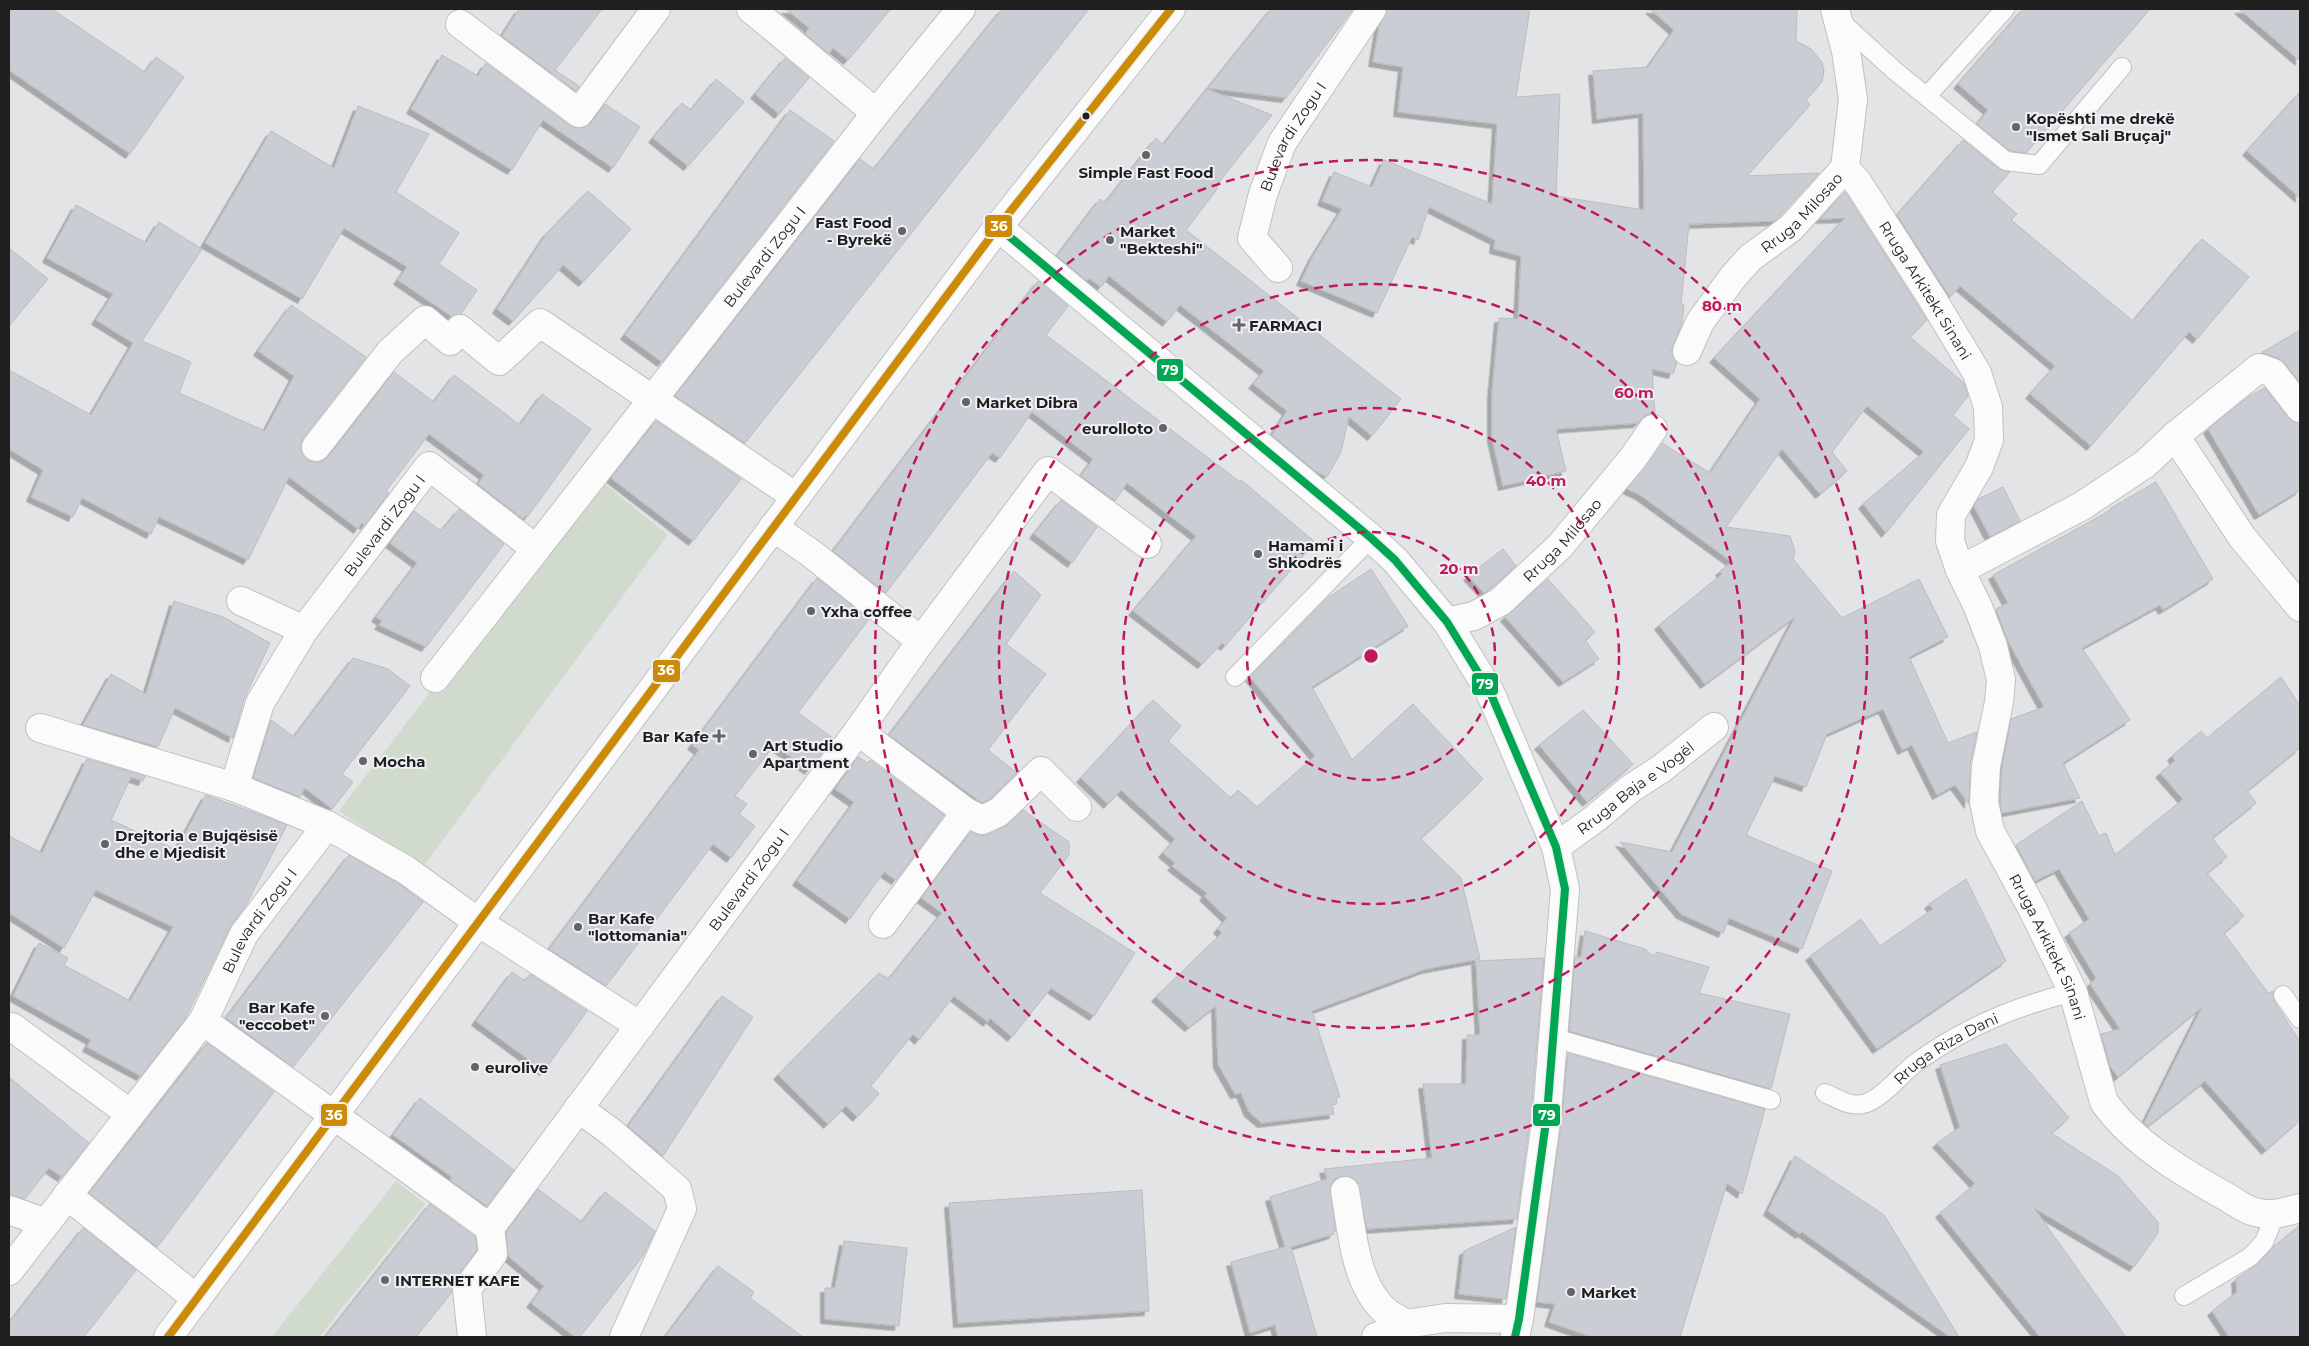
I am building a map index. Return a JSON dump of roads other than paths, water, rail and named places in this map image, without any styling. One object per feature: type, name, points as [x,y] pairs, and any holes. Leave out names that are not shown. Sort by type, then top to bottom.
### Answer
[{"type":"street","points":[[460,24],[578,113],[656,9]]},
{"type":"street","points":[[751,9],[876,113]]},
{"type":"street","name":"Bulevardi Zogu I","points":[[234,787],[260,703],[304,630],[429,466],[536,550],[876,113],[961,9]]},
{"type":"street","points":[[168,1337],[998,227],[1171,9]]},
{"type":"street","name":"Bulevardi Zogu I","points":[[1278,268],[1252,238],[1263,194],[1282,143],[1372,9]]},
{"type":"street","points":[[1836,14],[1846,52],[1853,99],[1846,168]]},
{"type":"street","name":"Rruga Milosao","points":[[1686,351],[1700,322],[1733,277],[1750,258],[1791,228],[1846,168]]},
{"type":"street","name":"Rruga Arkitekt Sinani","points":[[1846,168],[1858,183],[1938,308],[1977,373],[1988,407],[1989,440],[1979,467],[1951,514],[1950,541],[1960,570],[1993,646],[2001,680],[2000,702],[1986,766],[1984,802],[1990,831],[2032,908],[2073,992],[2104,1102],[2114,1117],[2151,1148],[2198,1181],[2254,1212],[2288,1212]]},
{"type":"street","points":[[998,227],[1372,538],[1395,560],[1447,622],[1490,692],[1556,847],[1565,889],[1554,1038],[1547,1114],[1517,1328],[1445,1318],[1406,1324],[1376,1337]]},
{"type":"street","points":[[316,447],[390,352],[425,320],[450,340],[460,329],[500,360],[540,323],[796,496]]},
{"type":"street","points":[[1960,570],[2082,506],[2145,464],[2174,436],[2258,368],[2273,373],[2300,408]]},
{"type":"street","name":"Rruga Milosao","points":[[1447,622],[1474,616],[1500,602],[1560,546],[1633,458],[1653,429]]},
{"type":"street","points":[[2174,436],[2242,537],[2300,607]]},
{"type":"street","name":"Bulevardi Zogu I","points":[[490,1228],[858,732],[921,641],[1048,471],[1147,544]]},
{"type":"street","points":[[773,527],[812,554],[921,641]]},
{"type":"street","points":[[435,678],[536,550]]},
{"type":"street","points":[[241,601],[304,630]]},
{"type":"street","name":"Rruga Baja e Vogël","points":[[1556,847],[1714,727]]},
{"type":"street","points":[[40,728],[234,787],[327,825],[406,870],[478,922],[640,1026]]},
{"type":"street","points":[[858,732],[966,812],[982,820],[999,812],[1041,771],[1077,807]]},
{"type":"street","points":[[883,924],[966,812]]},
{"type":"street","name":"Bulevardi Zogu I","points":[[9,1271],[203,1021],[244,934],[327,825]]},
{"type":"street","points":[[203,1021],[490,1228],[493,1254],[468,1289],[472,1337]]},
{"type":"street","points":[[12,1027],[130,1113]]},
{"type":"street","points":[[578,1108],[611,1132],[677,1189],[682,1209],[624,1337]]},
{"type":"street","points":[[1345,1192],[1356,1250],[1368,1288],[1383,1309],[1406,1324]]},
{"type":"street","points":[[67,1195],[197,1299]]},
{"type":"street","points":[[9,1210],[46,1223]]},
{"type":"lane","points":[[1927,96],[2005,9]]},
{"type":"lane","points":[[1836,14],[1895,72],[2006,161],[2039,165],[2122,67]]},
{"type":"lane","points":[[1235,677],[1372,538]]},
{"type":"lane","name":"Rruga Riza Dani","points":[[1825,1093],[1850,1105],[1871,1101],[1917,1062],[1982,1021],[2035,1002],[2073,992]]},
{"type":"lane","points":[[2283,995],[2300,1019]]},
{"type":"lane","points":[[1554,1038],[1771,1100]]},
{"type":"lane","points":[[2184,1296],[2250,1257],[2288,1212]]},
{"type":"place","name":"Kopështi me drekë \"Ismet Sali Bruçaj\"","points":[[2016,127]]},
{"type":"place","name":"Simple Fast Food","points":[[1146,155]]},
{"type":"place","name":"Fast Food - Byrekë","points":[[902,231]]},
{"type":"place","name":"Market \"Bekteshi\"","points":[[1110,240]]},
{"type":"place","name":"FARMACI","points":[[1239,325]]},
{"type":"place","name":"Market Dibra","points":[[966,402]]},
{"type":"place","name":"eurolloto","points":[[1163,428]]},
{"type":"place","name":"Hamami i Shkodrës","points":[[1258,554]]},
{"type":"place","name":"Yxha coffee","points":[[811,611]]},
{"type":"place","name":"Bar Kafe","points":[[719,736]]},
{"type":"place","name":"Art Studio Apartment","points":[[753,754]]},
{"type":"place","name":"Mocha","points":[[363,761]]},
{"type":"place","name":"Drejtoria e Bujqësisë dhe e Mjedisit","points":[[105,844]]},
{"type":"place","name":"Bar Kafe \"lottomania\"","points":[[578,927]]},
{"type":"place","name":"Bar Kafe \"eccobet\"","points":[[325,1016]]},
{"type":"place","name":"eurolive","points":[[475,1067]]},
{"type":"place","name":"INTERNET KAFE","points":[[385,1280]]},
{"type":"place","name":"Market","points":[[1571,1292]]}]
